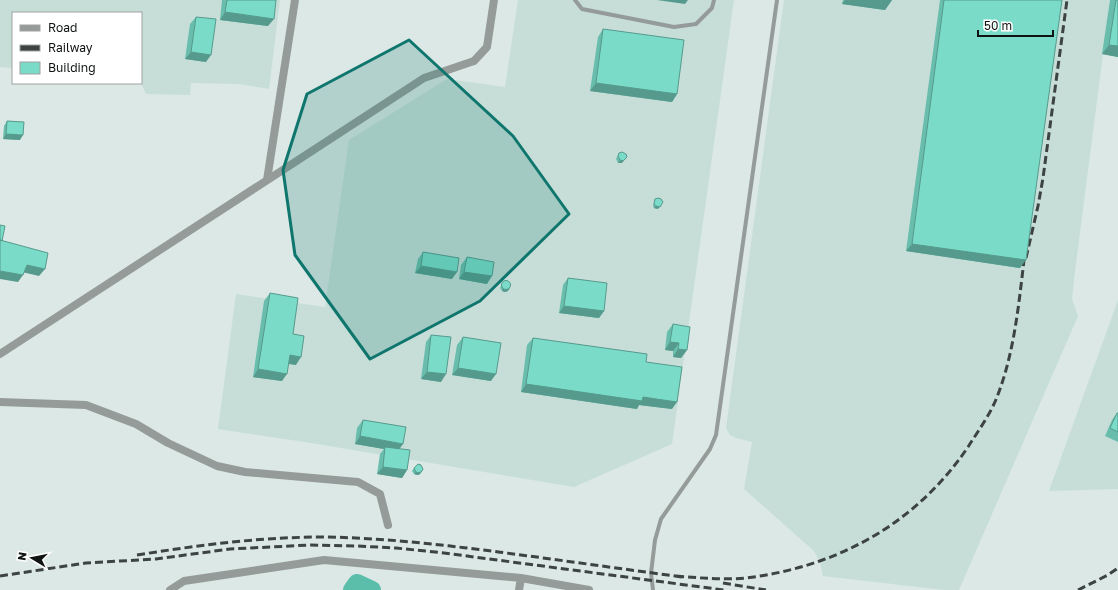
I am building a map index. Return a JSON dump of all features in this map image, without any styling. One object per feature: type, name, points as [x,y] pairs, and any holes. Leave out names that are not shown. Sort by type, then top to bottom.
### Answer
[{"type":"street","points":[[267,180],[294,0]]},
{"type":"street","points":[[0,354],[424,78],[474,61],[487,47],[494,0]]},
{"type":"street","points":[[0,402],[86,405],[136,424],[168,443],[217,466],[245,472],[358,482],[380,494],[388,525]]},
{"type":"street","points":[[170,590],[184,581],[324,560],[521,578],[589,590]]},
{"type":"street","points":[[519,590],[521,578]]},
{"type":"lane","points":[[575,0],[582,9],[674,27],[696,24],[712,8],[714,0]]},
{"type":"lane","points":[[653,590],[651,573],[656,540],[661,520],[710,449],[716,435],[777,0]]},
{"type":"highlighted area","points":[[409,40],[513,136],[569,214],[480,301],[370,359],[295,255],[283,170],[307,94]]},
{"type":"shaded area","points":[[0,0],[280,0],[269,89],[239,84],[191,83],[190,95],[146,94],[141,84],[142,12],[12,12],[12,68],[0,67]]},
{"type":"shaded area","points":[[518,0],[734,0],[672,444],[574,487],[218,429],[236,294],[325,307],[349,140],[447,79],[505,87]]},
{"type":"shaded area","points":[[784,0],[1110,0],[1074,279],[1072,299],[1078,316],[959,590],[944,590],[823,576],[820,562],[814,551],[744,489],[752,442],[730,435],[726,428]]},
{"type":"shaded area","points":[[1118,300],[1118,489],[1049,491]]},
{"type":"building","points":[[227,0],[276,0],[274,19],[225,12]]},
{"type":"building","points":[[944,0],[1062,0],[1026,260],[912,244]]},
{"type":"building","points":[[1116,0],[1118,0],[1118,46],[1109,45]]},
{"type":"building","points":[[196,17],[216,19],[211,55],[191,52]]},
{"type":"building","points":[[603,29],[684,40],[677,94],[596,83]]},
{"type":"building","points":[[7,121],[24,122],[23,135],[6,134]]},
{"type":"building","points":[[622,152],[626,154],[627,157],[623,161],[620,160],[618,156],[619,153]]},
{"type":"building","points":[[658,198],[663,202],[660,207],[654,204],[655,199]]},
{"type":"building","points":[[0,225],[5,226],[2,241],[0,240]]},
{"type":"building","points":[[0,240],[48,253],[45,269],[27,265],[23,275],[0,271]]},
{"type":"building","points":[[423,252],[459,258],[457,272],[421,266]]},
{"type":"building","points":[[467,257],[494,262],[492,276],[464,272]]},
{"type":"building","points":[[568,278],[607,283],[604,311],[564,306]]},
{"type":"building","points":[[504,281],[508,281],[510,285],[508,289],[504,289],[502,287],[502,283]]},
{"type":"building","points":[[270,293],[298,298],[293,334],[304,336],[301,357],[290,355],[287,374],[258,369]]},
{"type":"building","points":[[673,324],[690,327],[687,350],[678,349],[679,343],[670,342]]},
{"type":"building","points":[[431,335],[451,337],[446,374],[427,372]]},
{"type":"building","points":[[463,337],[501,343],[496,374],[458,368]]},
{"type":"building","points":[[533,338],[647,354],[646,362],[682,367],[677,402],[643,397],[642,401],[526,384]]},
{"type":"building","points":[[1118,413],[1118,432],[1110,428]]},
{"type":"building","points":[[363,420],[406,427],[403,444],[360,436]]},
{"type":"building","points":[[385,447],[410,450],[407,470],[383,467]]},
{"type":"building","points":[[418,464],[421,465],[423,469],[419,473],[416,472],[414,468]]},
{"type":"waterway","points":[[352,590],[357,583],[372,590]]},
{"type":"railway","points":[[1026,258],[1043,178],[1067,0]]},
{"type":"railway","points":[[676,576],[737,579],[780,572],[812,564],[843,552],[872,537],[899,519],[924,498],[947,474],[968,447],[987,417],[997,397],[1012,344],[1025,252]]},
{"type":"railway","points":[[137,555],[207,545],[277,538],[350,538],[452,546],[682,577]]},
{"type":"railway","points":[[0,576],[86,563],[156,559],[230,549],[310,545],[396,548],[444,553],[724,590]]},
{"type":"railway","points":[[1078,590],[1108,575],[1118,568]]},
{"type":"railway","points":[[723,583],[766,590]]}]
